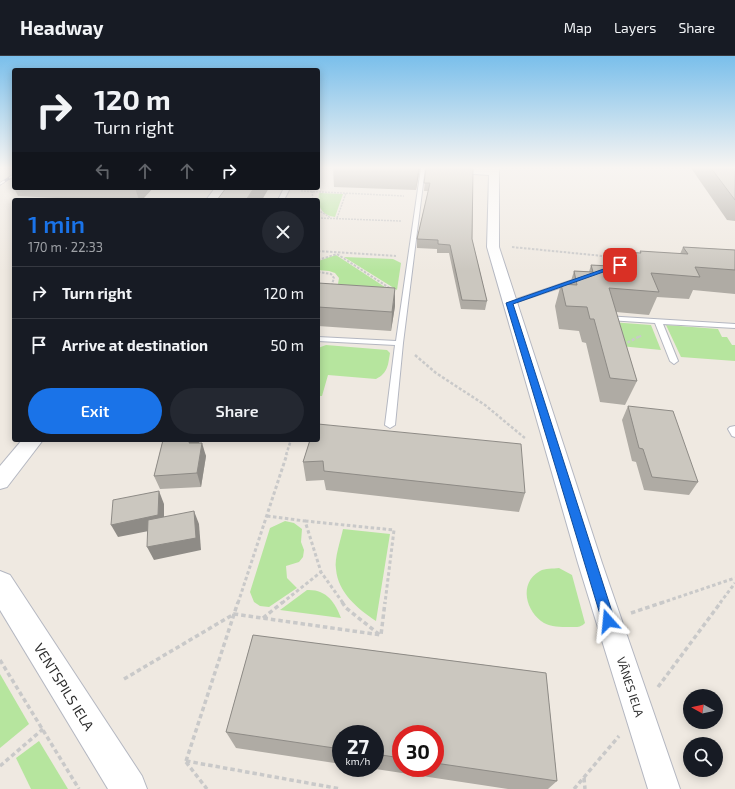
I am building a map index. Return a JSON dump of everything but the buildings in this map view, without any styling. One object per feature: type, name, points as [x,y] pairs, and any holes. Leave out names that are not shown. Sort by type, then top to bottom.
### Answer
[{"type":"street","name":"VĀNES IELA","points":[[494,202],[493,245],[608,621],[664,789]]},
{"type":"street","points":[[0,481],[31,442]]},
{"type":"street","name":"VENTSPILS IELA","points":[[0,584],[129,789]]},
{"type":"lane","points":[[390,425],[399,342],[418,202]]},
{"type":"lane","points":[[605,270],[620,265],[617,258],[641,259]]},
{"type":"lane","points":[[510,303],[590,275]]},
{"type":"lane","points":[[617,348],[608,317],[659,323],[735,326]]},
{"type":"lane","points":[[659,323],[674,361]]},
{"type":"lane","points":[[320,339],[399,342]]},
{"type":"lane","points":[[735,429],[733,429],[735,434]]},
{"type":"path","points":[[337,218],[343,202]]},
{"type":"path","points":[[320,211],[331,218]]},
{"type":"path","points":[[320,218],[415,222]]},
{"type":"path","points":[[493,245],[583,253],[617,258]]},
{"type":"path","points":[[320,251],[411,257]]},
{"type":"path","points":[[320,259],[337,253]]},
{"type":"path","points":[[337,253],[401,296],[405,296]]},
{"type":"path","points":[[320,272],[331,274],[334,278],[330,291]]},
{"type":"path","points":[[617,348],[659,323]]},
{"type":"path","points":[[399,342],[436,373],[485,405],[526,439]]},
{"type":"path","points":[[186,761],[290,442]]},
{"type":"path","points":[[266,516],[394,530],[381,635]]},
{"type":"path","points":[[305,521],[321,572],[346,608],[381,635]]},
{"type":"path","points":[[263,618],[321,572]]},
{"type":"path","points":[[608,621],[735,578]]},
{"type":"path","points":[[124,679],[234,614],[381,635]]},
{"type":"path","points":[[0,660],[79,789]]},
{"type":"path","points":[[0,766],[43,729]]},
{"type":"path","points":[[186,761],[207,789]]},
{"type":"path","points":[[186,761],[341,789]]},
{"type":"path","points":[[584,778],[585,789]]},
{"type":"green space","points":[[320,202],[340,202],[335,217],[326,214],[321,209]]},
{"type":"green space","points":[[336,255],[394,293],[337,290],[339,278],[335,273],[320,270],[320,260]]},
{"type":"green space","points":[[344,257],[393,259],[401,263],[397,290]]},
{"type":"green space","points":[[611,322],[651,325],[661,350],[620,346]]},
{"type":"green space","points":[[666,325],[718,329],[722,337],[727,337],[732,345],[735,345],[735,361],[681,357]]},
{"type":"green space","points":[[326,345],[387,350],[390,353],[389,361],[383,374],[376,379],[328,375],[322,396],[320,396],[320,347]]},
{"type":"green space","points":[[285,521],[294,523],[302,529],[301,542],[304,550],[303,557],[299,562],[286,566],[287,578],[297,588],[269,607],[260,606],[254,602],[250,592],[270,528]]},
{"type":"green space","points":[[343,529],[390,534],[376,621],[350,600],[338,578],[336,560]]},
{"type":"green space","points":[[559,568],[572,575],[585,623],[583,625],[576,627],[559,627],[544,623],[533,612],[529,605],[527,590],[533,576],[542,570]]},
{"type":"green space","points":[[307,590],[314,590],[325,594],[333,602],[341,618],[280,610]]},
{"type":"green space","points":[[0,674],[29,724],[0,748]]},
{"type":"green space","points":[[39,741],[68,789],[31,789],[16,758]]},
{"type":"route","points":[[608,621],[510,303],[620,265]]}]
